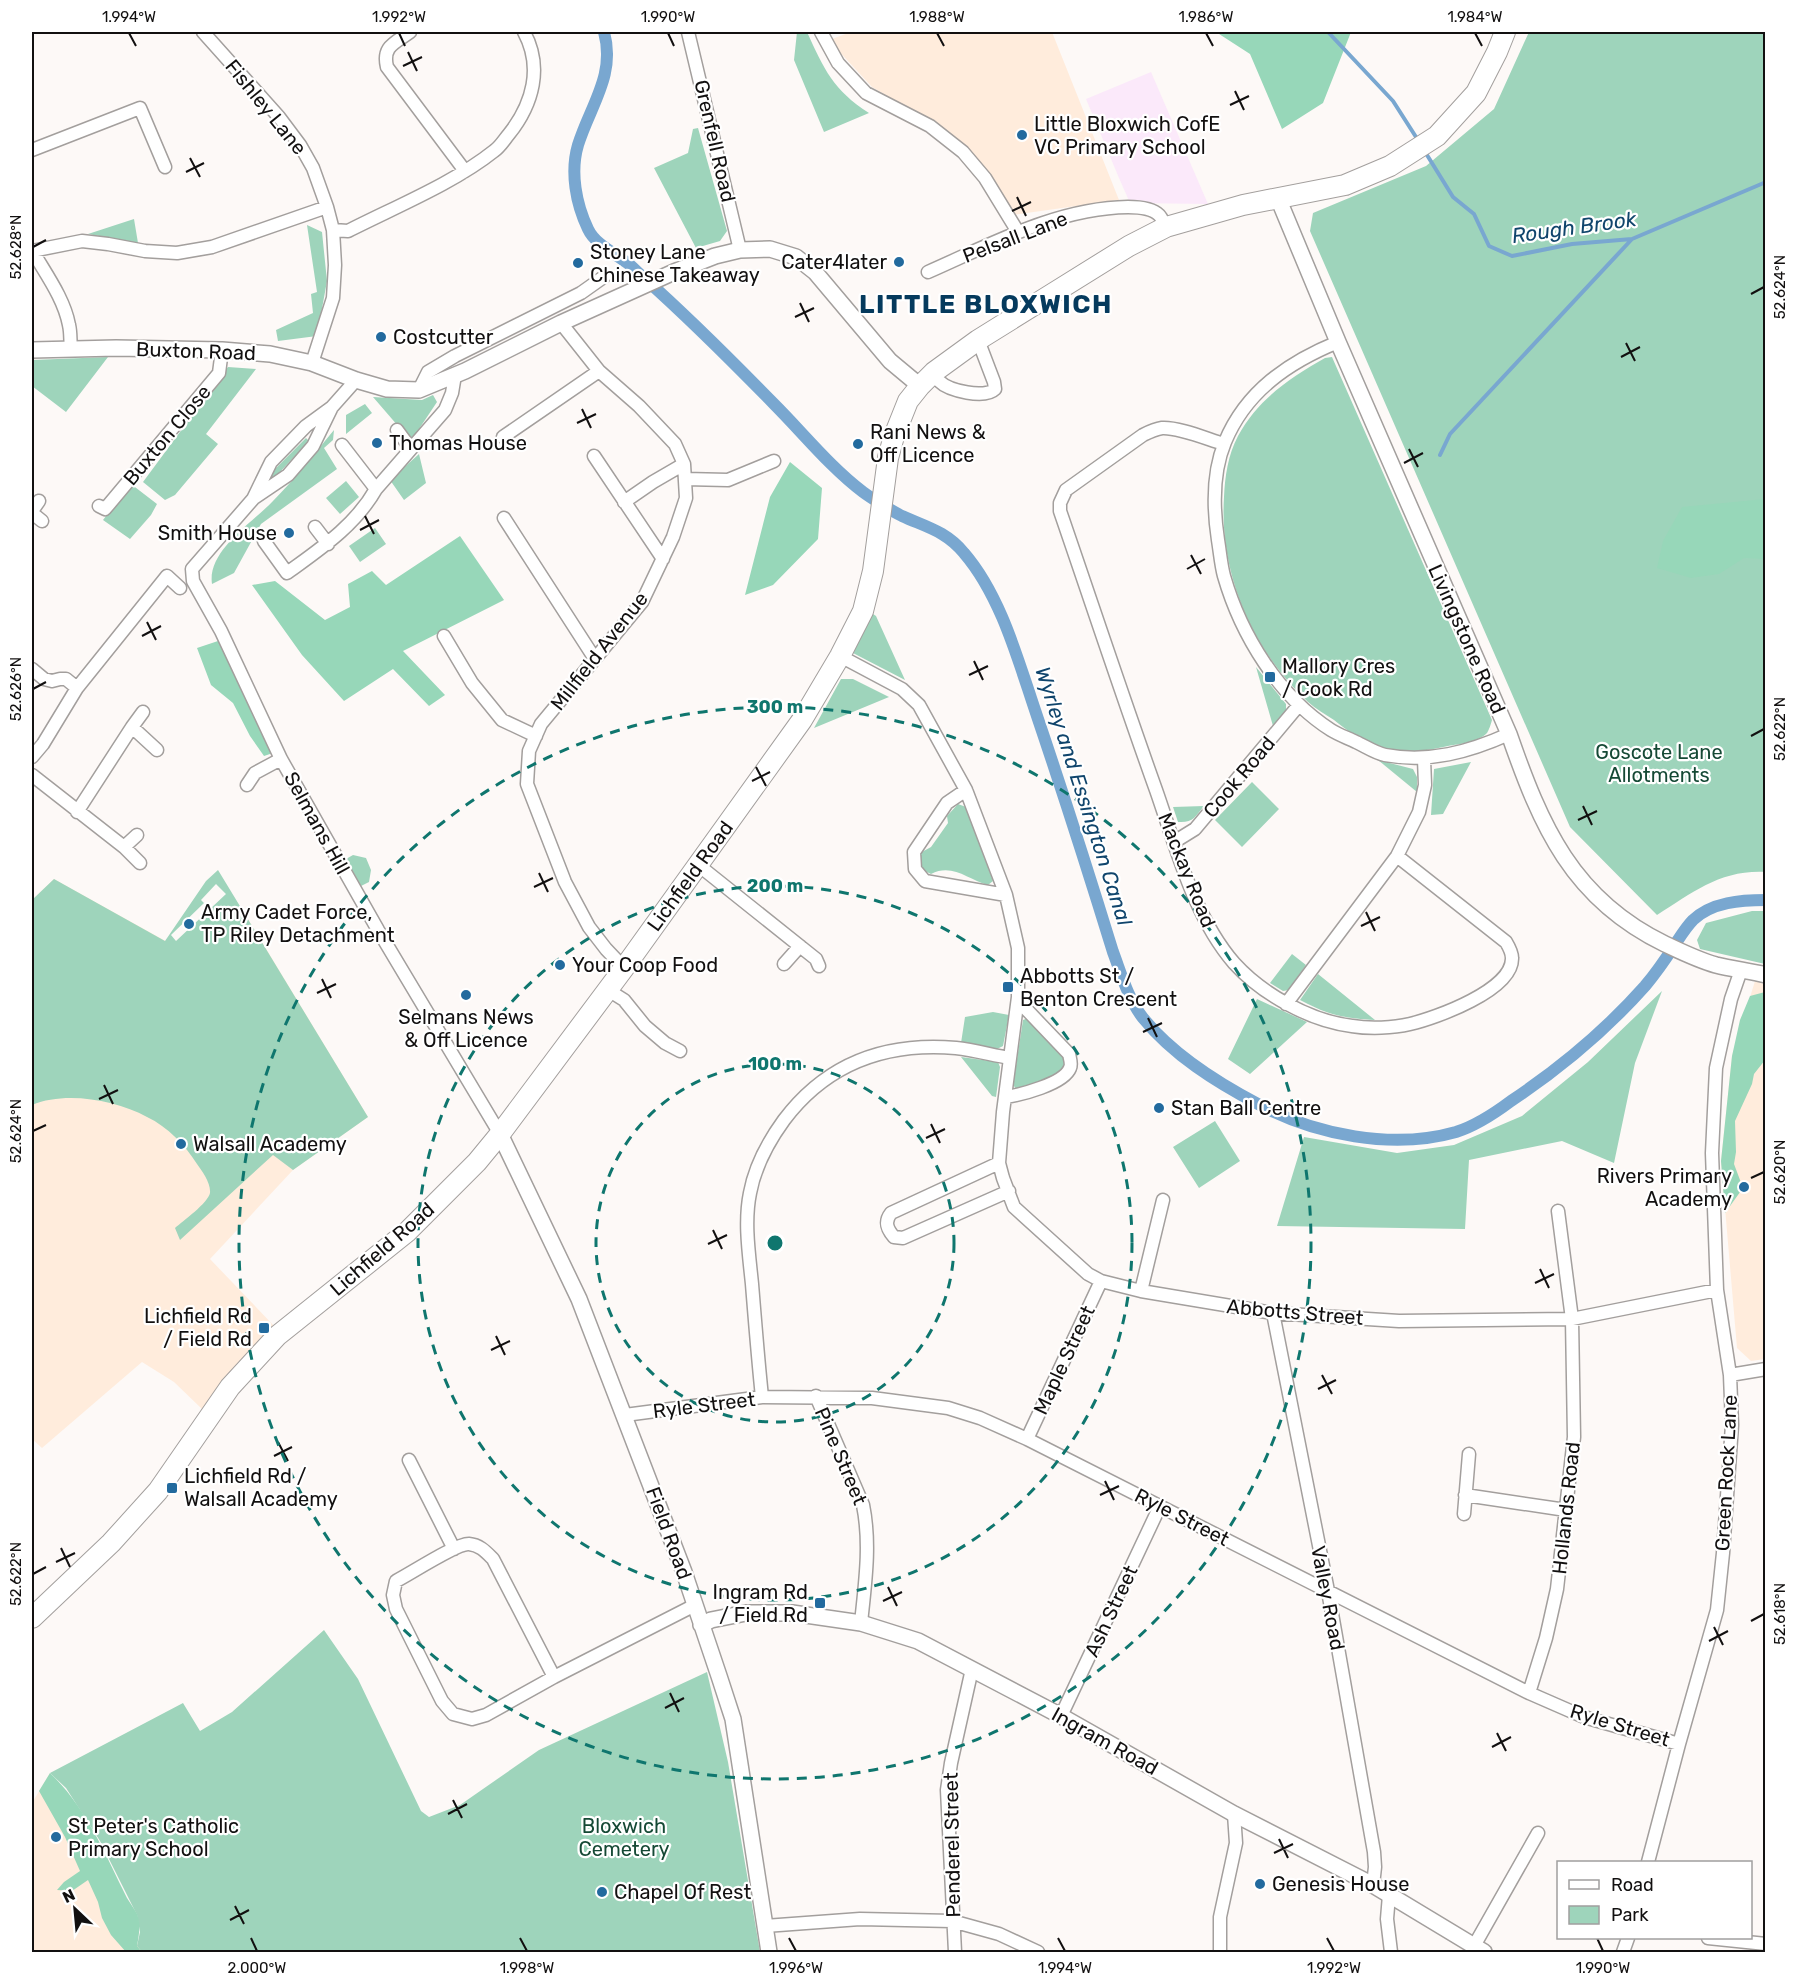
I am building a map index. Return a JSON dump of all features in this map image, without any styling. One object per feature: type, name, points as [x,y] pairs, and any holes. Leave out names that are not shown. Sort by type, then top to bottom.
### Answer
[{"type":"main road","name":"Lichfield Road","points":[[32,1618],[111,1543],[158,1491],[230,1387],[277,1336],[407,1232],[477,1162],[624,968],[802,720],[840,656],[863,610],[873,571],[888,458],[894,436],[908,401],[927,379],[978,340],[1129,246],[1166,227],[1243,205],[1346,185],[1390,166],[1437,136],[1476,93],[1505,32]]},
{"type":"street","name":"Fishley Lane","points":[[203,32],[279,117],[300,145],[313,168],[327,207],[333,230],[335,265],[333,297],[312,363]]},
{"type":"street","points":[[410,32],[389,48],[385,56],[387,67],[465,171]]},
{"type":"street","points":[[333,230],[348,231],[465,171],[496,150],[519,121],[533,92],[534,61],[524,32]]},
{"type":"street","name":"Grenfell Road","points":[[688,32],[740,250]]},
{"type":"street","points":[[821,32],[838,63],[866,93],[930,126],[963,152],[986,178],[1018,232]]},
{"type":"street","points":[[32,150],[140,108],[165,167]]},
{"type":"street","name":"Livingstone Road","points":[[1278,198],[1338,342],[1509,734],[1528,789],[1548,832],[1567,863],[1612,911],[1647,935],[1716,965],[1766,975]]},
{"type":"street","points":[[71,349],[69,325],[63,307],[57,292],[32,250],[82,241],[146,251],[177,253],[212,247],[327,207]]},
{"type":"street","name":"Pelsall Lane","points":[[928,272],[1018,232],[1062,216],[1110,207],[1138,207],[1159,215],[1166,227]]},
{"type":"street","points":[[419,390],[674,272],[715,256],[740,250],[770,249],[796,258],[815,272],[890,360],[927,379],[939,381],[956,390],[991,393],[995,389],[994,382],[978,340]]},
{"type":"street","points":[[419,390],[428,372],[455,356],[581,293],[605,276]]},
{"type":"street","name":"Millfield Avenue","points":[[561,323],[599,370],[639,406],[675,444],[684,464],[686,498],[673,537],[642,602],[541,724],[529,751],[527,784],[565,882],[589,927],[624,968]]},
{"type":"street","points":[[1338,342],[1298,360],[1278,373],[1242,410],[1224,444],[1216,471],[1214,513],[1224,574],[1238,616],[1260,658],[1299,705],[1332,730],[1383,754],[1424,759],[1460,752],[1509,734]]},
{"type":"street","name":"Buxton Road","points":[[32,350],[222,350],[270,354],[312,363],[387,389],[419,390]]},
{"type":"street","name":"Buxton Close","points":[[99,506],[105,509],[219,373],[222,350]]},
{"type":"street","points":[[503,437],[599,370]]},
{"type":"street","points":[[264,541],[287,573],[328,544],[350,524],[369,502],[376,489],[445,410],[452,393],[455,375]]},
{"type":"street","points":[[253,499],[271,462],[306,426],[332,407],[356,380]]},
{"type":"street","points":[[253,499],[288,476],[313,446],[332,407]]},
{"type":"street","name":"Mackay Road","points":[[1224,444],[1173,429],[1152,431],[1066,490],[1060,503],[1060,511],[1193,893],[1211,932],[1235,964],[1286,1004],[1326,1020],[1351,1026],[1378,1027],[1409,1024],[1449,1012],[1487,993],[1509,970],[1513,959],[1506,942],[1397,856]]},
{"type":"street","points":[[397,430],[411,449]]},
{"type":"street","points":[[342,445],[376,489]]},
{"type":"street","points":[[594,456],[663,559]]},
{"type":"street","points":[[685,479],[728,480],[774,461]]},
{"type":"street","points":[[624,502],[684,464]]},
{"type":"street","name":"Selmans Hill","points":[[253,499],[192,569],[193,581],[220,631],[281,759],[378,930],[500,1134]]},
{"type":"street","points":[[504,518],[595,659]]},
{"type":"street","points":[[315,527],[328,544]]},
{"type":"street","points":[[32,757],[43,744],[77,688],[167,576],[180,588]]},
{"type":"street","points":[[444,636],[472,683],[501,720],[536,736]]},
{"type":"street","name":"Abbotts Street","points":[[840,656],[902,689],[919,705],[966,790],[1006,895],[1018,948],[1018,997],[999,1163],[1014,1207],[1088,1274],[1101,1281],[1141,1291],[1273,1313],[1399,1321],[1572,1319],[1717,1290]]},
{"type":"street","points":[[32,669],[44,679],[52,681],[66,679],[77,688]]},
{"type":"street","name":"Cook Road","points":[[1174,842],[1196,829],[1299,705]]},
{"type":"street","points":[[77,812],[143,712]]},
{"type":"street","points":[[132,727],[157,750]]},
{"type":"street","name":"Selmans Hill","points":[[247,785],[255,773],[281,759]]},
{"type":"street","points":[[1286,1004],[1397,856],[1419,812],[1425,785],[1424,759]]},
{"type":"street","points":[[32,775],[124,847],[140,863]]},
{"type":"street","points":[[966,790],[948,803],[914,852],[915,869],[925,880],[1006,895]]},
{"type":"street","points":[[124,847],[138,835]]},
{"type":"street","points":[[697,864],[816,959],[819,966]]},
{"type":"street","points":[[784,964],[800,946]]},
{"type":"street","name":"Green Rock Lane","points":[[1649,1861],[1717,1610],[1723,1553],[1732,1425],[1730,1375],[1717,1290],[1712,1153],[1716,1068],[1731,999],[1741,970]]},
{"type":"street","points":[[608,990],[624,1000],[665,1043],[680,1052]]},
{"type":"street","points":[[1005,1097],[1021,1095],[1059,1079],[1070,1068],[1071,1062],[1069,1054],[1026,1009],[1018,997]]},
{"type":"street","points":[[762,1397],[747,1238],[749,1194],[757,1167],[769,1142],[798,1101],[823,1080],[844,1067],[874,1055],[907,1048],[959,1048],[1010,1058]]},
{"type":"street","name":"Field Road","points":[[500,1134],[579,1299],[684,1572],[733,1719],[769,1953]]},
{"type":"street","points":[[999,1163],[891,1213],[887,1221],[888,1227],[894,1237],[903,1238],[1009,1191]]},
{"type":"street","points":[[1141,1291],[1163,1200]]},
{"type":"street","name":"Hollands Road","points":[[1529,1693],[1546,1638],[1557,1590],[1574,1437],[1572,1319],[1558,1211]]},
{"type":"street","name":"Maple Street","points":[[1027,1439],[1101,1281]]},
{"type":"street","name":"Valley Road","points":[[1273,1313],[1328,1591],[1374,1852],[1373,1885]]},
{"type":"street","points":[[1730,1375],[1766,1370]]},
{"type":"street","name":"Pine Street","points":[[816,1396],[863,1505],[867,1524],[867,1568],[861,1623]]},
{"type":"street","name":"Ryle Street","points":[[625,1415],[762,1397],[872,1398],[948,1408],[980,1418],[1027,1439],[1529,1693],[1584,1717],[1679,1744]]},
{"type":"street","points":[[1464,1514],[1470,1454]]},
{"type":"street","points":[[409,1460],[454,1549]]},
{"type":"street","points":[[1465,1495],[1566,1510]]},
{"type":"street","name":"Ash Street","points":[[1061,1716],[1161,1506]]},
{"type":"street","points":[[555,1677],[493,1559],[483,1549],[468,1544],[454,1549],[396,1581],[393,1595],[396,1609],[442,1701],[453,1714],[472,1719],[486,1715],[695,1605]]},
{"type":"street","name":"Ingram Road","points":[[701,1625],[711,1620],[746,1613],[792,1613],[861,1623],[918,1641],[1061,1716],[1234,1814],[1373,1885],[1479,1950]]},
{"type":"street","name":"Penderel Street","points":[[955,1953],[947,1790],[972,1668]]},
{"type":"street","points":[[1220,1953],[1220,1917],[1236,1843],[1234,1814]]},
{"type":"street","points":[[1479,1950],[1538,1833]]},
{"type":"street","points":[[1389,1895],[1387,1919],[1391,1953]]},
{"type":"street","points":[[765,1926],[860,1919],[952,1921],[999,1934],[1038,1953]]},
{"type":"street","points":[[1718,1939],[1766,1944]]},
{"type":"shaded area","name":"Little Bloxwich CofE VC Primary School","points":[[851,32],[1052,32],[1119,200],[1013,215],[934,123],[872,87],[835,47],[832,39]]},
{"type":"shaded area","points":[[1151,72],[1208,204],[1130,203],[1119,178],[1086,99]]},
{"type":"shaded area","name":"Walsall Academy","points":[[54,879],[180,949],[245,914],[368,1117],[293,1170],[210,1259],[275,1327],[202,1409],[174,1382],[142,1362],[42,1448],[32,1439],[32,900]]},
{"type":"shaded area","name":"Rivers Primary Academy","points":[[1755,981],[1766,985],[1765,1359],[1751,1361],[1737,1348],[1721,1161],[1732,1056]]},
{"type":"shaded area","name":"St Peter's Catholic Primary School","points":[[50,1773],[97,1870],[142,1952],[32,1952],[32,1803]]},
{"type":"green space","points":[[797,32],[807,32],[831,78],[847,96],[869,113],[824,132],[794,60]]},
{"type":"green space","points":[[1216,32],[1351,32],[1323,103],[1282,129],[1250,54]]},
{"type":"green space","name":"Goscote Lane Allotments","points":[[1529,32],[1765,32],[1765,872],[1734,875],[1708,884],[1657,915],[1570,827],[1310,231],[1313,213],[1426,166],[1494,109]]},
{"type":"green space","points":[[698,128],[727,231],[720,241],[696,248],[654,168],[688,153],[693,129]]},
{"type":"green space","points":[[134,219],[138,243],[88,234]]},
{"type":"green space","points":[[307,225],[322,232],[327,281],[317,336],[278,341],[276,330],[313,313],[311,294],[317,292]]},
{"type":"green space","points":[[108,357],[66,412],[32,386],[32,360]]},
{"type":"green space","points":[[1332,357],[1492,720],[1487,733],[1474,741],[1431,749],[1403,751],[1385,749],[1360,738],[1311,705],[1288,681],[1255,634],[1243,608],[1227,554],[1224,525],[1225,481],[1232,451],[1246,423],[1265,400],[1299,373],[1325,358]]},
{"type":"green space","points":[[228,367],[256,369],[206,434],[218,444],[175,495],[165,500],[143,482]]},
{"type":"green space","points":[[433,395],[437,402],[411,441],[373,397],[422,400]]},
{"type":"green space","points":[[365,404],[372,413],[346,434],[346,415]]},
{"type":"green space","points":[[334,430],[333,440],[324,448],[337,469],[261,524],[234,573],[212,584],[212,572],[216,560],[224,549],[281,493]]},
{"type":"green space","points":[[306,438],[309,441],[266,487],[266,478]]},
{"type":"green space","points":[[419,454],[426,483],[404,500],[390,480]]},
{"type":"green space","points":[[790,462],[822,488],[818,539],[773,585],[745,595],[770,497]]},
{"type":"green space","points":[[346,481],[359,497],[340,514],[326,498]]},
{"type":"green space","points":[[131,484],[157,504],[151,515],[130,539],[103,520]]},
{"type":"green space","points":[[1765,499],[1765,559],[1744,558],[1719,574],[1691,578],[1657,568],[1663,541],[1682,507]]},
{"type":"green space","points":[[375,528],[386,544],[360,562],[349,546]]},
{"type":"green space","points":[[460,536],[504,600],[403,651],[445,695],[429,706],[393,669],[344,701],[302,655],[252,585],[275,581],[325,620],[350,607],[348,584],[372,571],[386,585]]},
{"type":"green space","points":[[870,612],[876,616],[905,680],[853,653]]},
{"type":"green space","points":[[221,640],[276,752],[264,756],[250,736],[233,703],[211,685],[197,648]]},
{"type":"green space","points":[[1256,667],[1286,704],[1286,711],[1273,726]]},
{"type":"green space","points":[[841,679],[853,679],[889,697],[814,728]]},
{"type":"green space","points":[[1378,760],[1413,769],[1417,777],[1417,792]]},
{"type":"green space","points":[[1471,762],[1443,814],[1431,815],[1434,769]]},
{"type":"green space","points":[[1252,782],[1279,809],[1242,847],[1215,820]]},
{"type":"green space","points":[[958,804],[966,807],[993,881],[988,885],[953,871],[946,870],[931,874],[921,869],[918,860],[920,853],[931,847],[948,823],[947,816]]},
{"type":"green space","points":[[1204,806],[1193,819],[1183,822],[1178,822],[1173,807]]},
{"type":"green space","points":[[353,855],[366,858],[371,870],[369,882],[361,886],[346,859]]},
{"type":"green space","points":[[218,870],[368,1117],[293,1170],[273,1155],[180,1240],[175,1228],[205,1202],[210,1189],[201,1170],[175,1137],[147,1117],[106,1102],[75,1098],[45,1101],[32,1105],[32,900],[54,879],[165,941],[206,881]],"holes":[[[216,884],[226,894],[176,941],[171,935],[204,903],[201,900]]]},
{"type":"green space","points":[[1752,911],[1765,911],[1765,964],[1700,949],[1697,940],[1706,923]]},
{"type":"green space","points":[[1292,954],[1306,965],[1289,990],[1283,991],[1270,983]]},
{"type":"green space","points":[[1318,974],[1375,1020],[1336,1015],[1300,1000]]},
{"type":"green space","points":[[1662,991],[1635,1063],[1614,1163],[1562,1141],[1469,1160],[1465,1229],[1277,1226],[1304,1137],[1397,1153],[1454,1145],[1522,1116],[1588,1062]]},
{"type":"green space","points":[[1765,992],[1765,1060],[1754,1074],[1752,1084],[1735,1121],[1734,1164],[1743,1188],[1725,1213],[1721,1161],[1732,1056],[1740,1020],[1750,996]]},
{"type":"green space","points":[[1257,999],[1307,1022],[1250,1074],[1228,1059]]},
{"type":"green space","points":[[993,1012],[1009,1015],[1003,1046],[997,1049],[961,1043],[965,1017]]},
{"type":"green space","points":[[1028,1018],[1066,1056],[1066,1068],[1018,1091],[1013,1085],[1023,1020]]},
{"type":"green space","points":[[961,1057],[998,1062],[1000,1067],[996,1097],[992,1096]]},
{"type":"green space","points":[[1215,1121],[1240,1161],[1199,1188],[1173,1147]]},
{"type":"green space","name":"Bloxwich Cemetery","points":[[324,1630],[358,1679],[421,1811],[429,1817],[460,1805],[539,1750],[707,1672],[728,1762],[760,1952],[142,1952],[137,1946],[140,1932],[137,1915],[100,1841],[66,1788],[50,1773],[183,1703],[200,1731],[232,1712]]},
{"type":"green space","points":[[50,1773],[63,1786],[84,1816],[137,1914],[139,1934],[137,1946],[142,1952],[126,1952],[111,1935],[88,1880],[72,1891],[57,1890],[80,1871],[65,1837],[39,1791]]},
{"type":"waterway","name":"Wyrley and Essington Canal","points":[[604,32],[607,48],[604,76],[578,145],[574,166],[577,199],[588,229],[600,243],[630,265],[693,323],[851,482],[893,511],[950,539],[977,571],[999,610],[1016,654],[1113,952],[1129,994],[1143,1018],[1181,1056],[1242,1096],[1280,1115],[1329,1131],[1355,1136],[1406,1140],[1456,1132],[1478,1123],[1547,1076],[1598,1033],[1645,986],[1688,926],[1701,914],[1727,903],[1766,900]]},
{"type":"waterway","name":"Rough Brook","points":[[1328,32],[1393,101],[1416,137]]},
{"type":"waterway","name":"Rough Brook","points":[[1427,155],[1453,197],[1474,214],[1489,246],[1512,256],[1572,244],[1632,239],[1766,182]]},
{"type":"waterway","points":[[1440,455],[1450,434],[1632,239]]},
{"type":"place","name":"Little Bloxwich CofE VC Primary School","points":[[1022,135]]},
{"type":"place","name":"Cater4later","points":[[899,262]]},
{"type":"place","name":"Stoney Lane Chinese Takeaway","points":[[578,263]]},
{"type":"place","name":"Costcutter","points":[[381,337]]},
{"type":"place","name":"Thomas House","points":[[377,443]]},
{"type":"place","name":"Rani News & Off Licence","points":[[858,444]]},
{"type":"place","name":"Smith House","points":[[289,533]]},
{"type":"place","name":"Mallory Cres / Cook Rd","points":[[1270,677]]},
{"type":"place","name":"Army Cadet Force, TP Riley Detachment","points":[[189,924]]},
{"type":"place","name":"Your Coop Food","points":[[560,965]]},
{"type":"place","name":"Abbotts St / Benton Crescent","points":[[1008,987]]},
{"type":"place","name":"Selmans News & Off Licence","points":[[466,995]]},
{"type":"place","name":"Stan Ball Centre","points":[[1159,1108]]},
{"type":"place","name":"Walsall Academy","points":[[181,1144]]},
{"type":"place","name":"Rivers Primary Academy","points":[[1744,1187]]},
{"type":"place","name":"Lichfield Rd / Field Rd","points":[[264,1328]]},
{"type":"place","name":"Lichfield Rd / Walsall Academy","points":[[172,1488]]},
{"type":"place","name":"Ingram Rd / Field Rd","points":[[820,1603]]},
{"type":"place","name":"St Peter's Catholic Primary School","points":[[56,1837]]},
{"type":"place","name":"Genesis House","points":[[1260,1884]]},
{"type":"place","name":"Chapel Of Rest","points":[[602,1892]]},
{"type":"district","name":"LITTLE BLOXWICH","points":[[986,304]]}]
